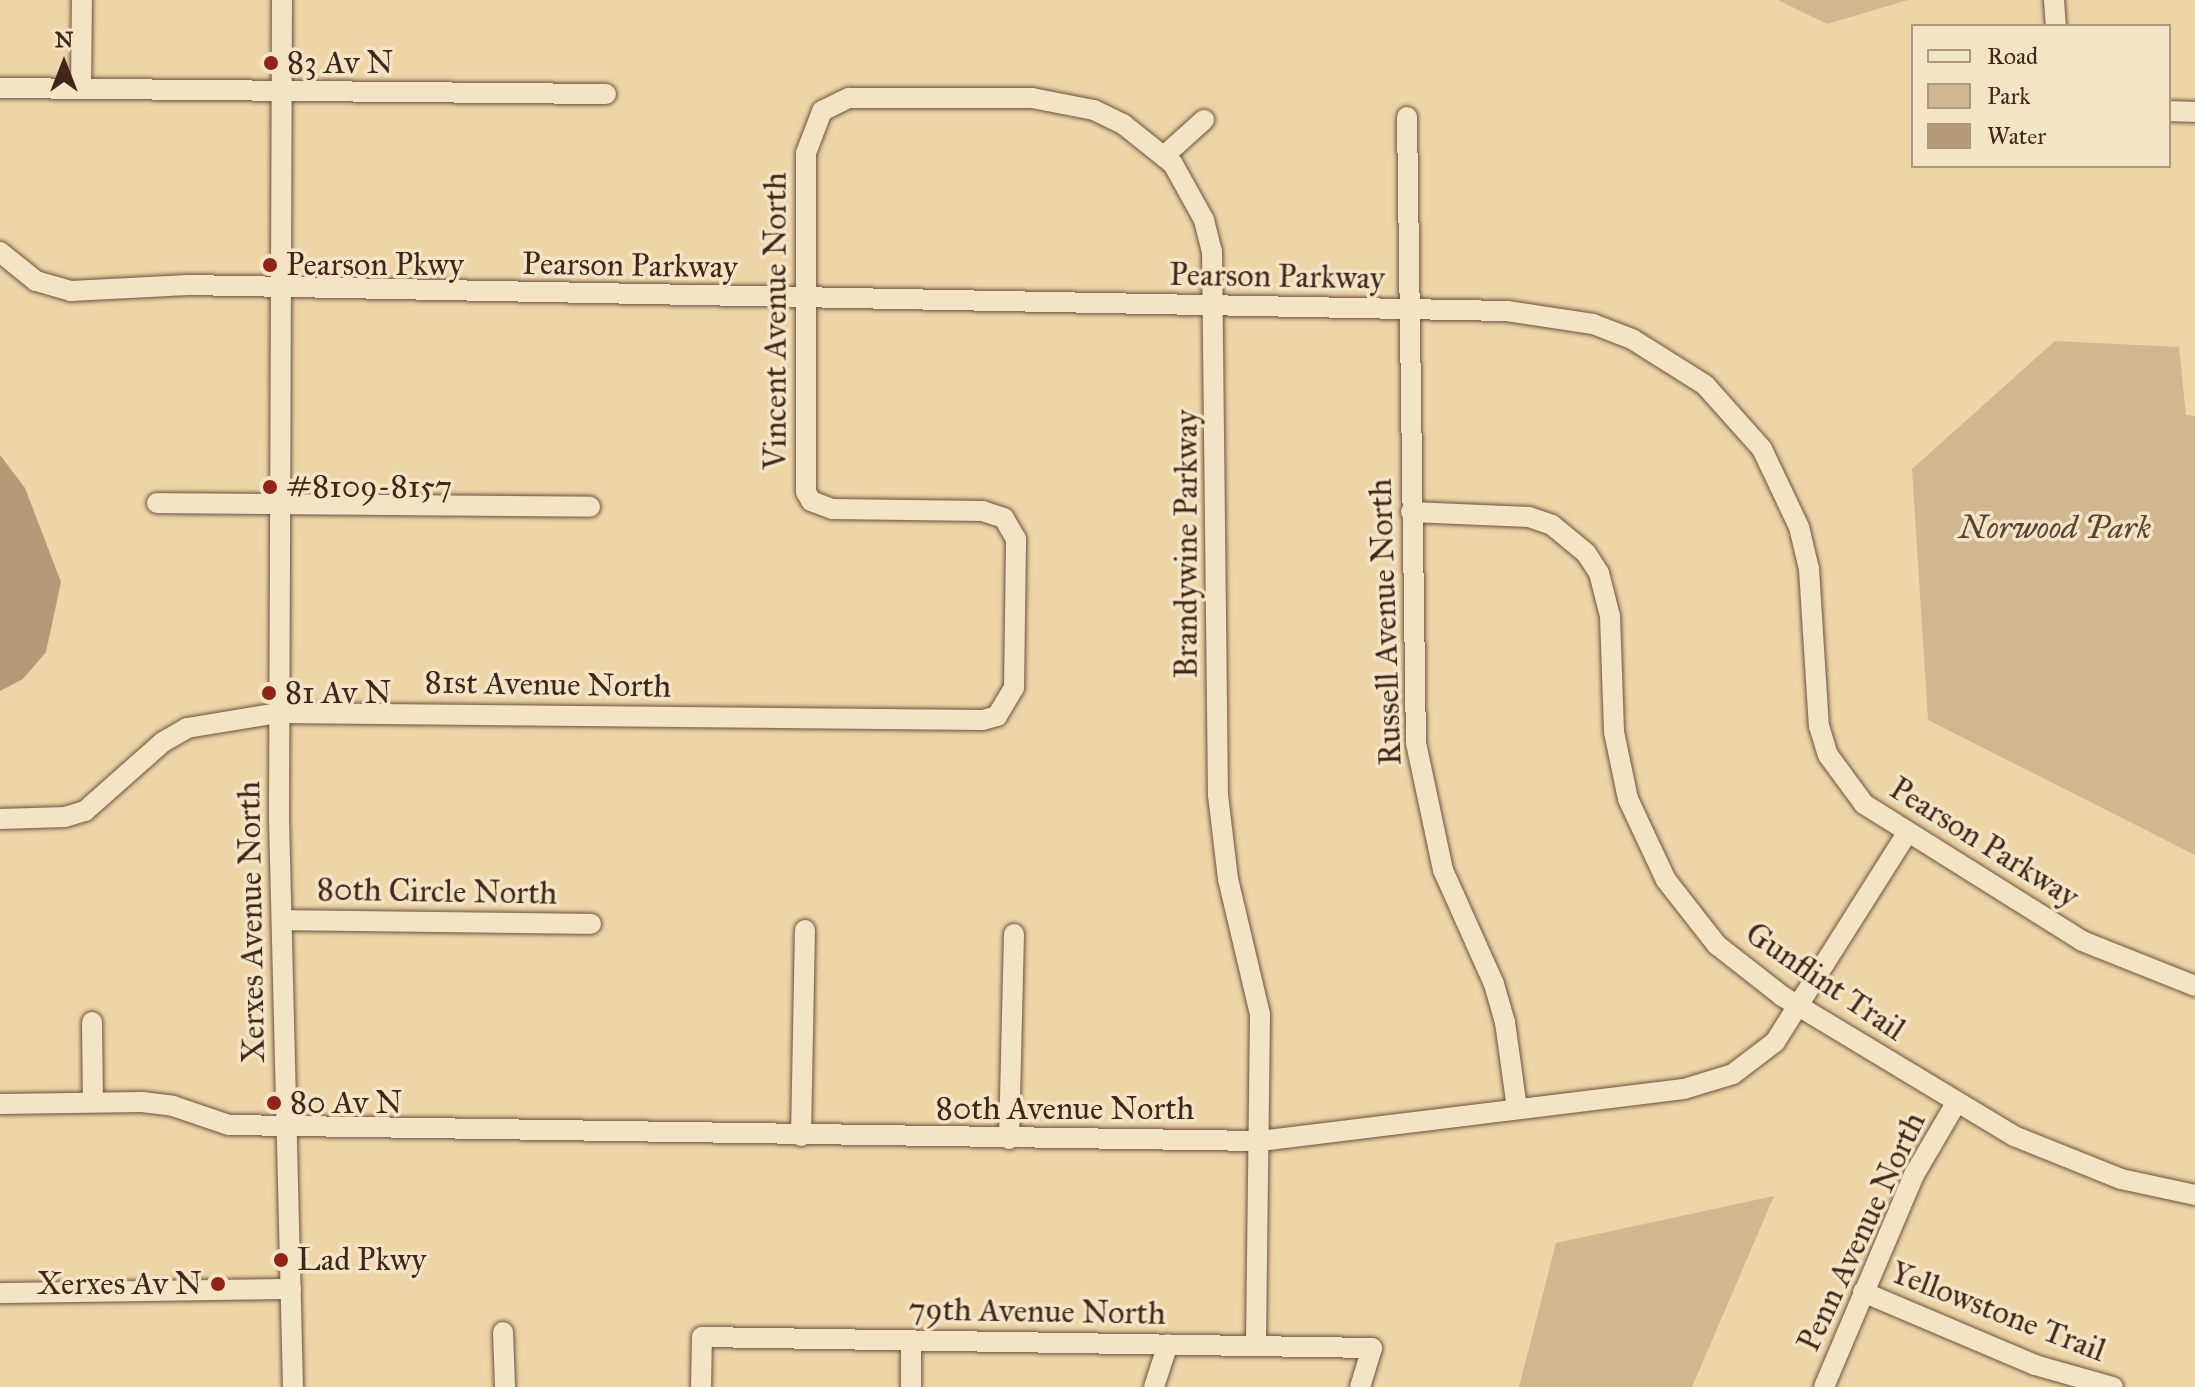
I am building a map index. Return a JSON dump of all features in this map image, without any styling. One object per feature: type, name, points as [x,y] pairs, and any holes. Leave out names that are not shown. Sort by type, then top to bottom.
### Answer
[{"type":"street","points":[[81,89],[82,0]]},
{"type":"street","name":"Xerxes Avenue North","points":[[282,0],[279,713],[293,1387]]},
{"type":"street","points":[[2054,0],[2056,24]]},
{"type":"street","points":[[0,88],[282,88],[606,94]]},
{"type":"street","name":"Brandywine Parkway","points":[[806,153],[822,111],[864,96],[1063,102],[1123,124],[1164,156],[1204,220],[1212,251],[1216,306],[1218,795],[1228,879],[1260,1014],[1256,1346]]},
{"type":"street","points":[[2171,111],[2195,112]]},
{"type":"street","name":"Russell Avenue North","points":[[1407,117],[1413,700],[1422,786],[1443,870],[1498,997],[1517,1108]]},
{"type":"street","points":[[1164,156],[1204,120]]},
{"type":"street","name":"Vincent Avenue North","points":[[806,153],[804,481],[811,501],[832,509],[983,511],[1004,518],[1012,528],[1014,688],[1007,706],[983,720]]},
{"type":"street","name":"Pearson Parkway","points":[[0,252],[36,281],[71,291],[281,287],[805,300],[1409,309],[1550,315],[1593,324],[1670,360],[1736,415],[1769,462],[1799,527],[1814,612],[1816,696],[1828,755],[1864,804],[2082,941],[2195,986]]},
{"type":"street","points":[[157,503],[590,507]]},
{"type":"street","name":"Gunflint Trail","points":[[1411,512],[1529,517],[1552,525],[1586,553],[1599,573],[1610,616],[1619,766],[1652,857],[1717,945],[1799,1007],[1956,1103],[2066,1159],[2195,1195]]},
{"type":"street","name":"81st Avenue North","points":[[0,819],[65,817],[85,811],[163,742],[187,728],[279,713],[983,720]]},
{"type":"street","name":"80th Avenue North","points":[[0,1104],[93,1102],[173,1106],[229,1125],[1260,1141],[1710,1084],[1756,1060],[1799,1007],[1907,833]]},
{"type":"street","name":"80th Circle North","points":[[282,920],[591,924]]},
{"type":"street","points":[[801,1136],[805,930]]},
{"type":"street","points":[[1009,1139],[1014,934]]},
{"type":"street","points":[[92,1022],[93,1102]]},
{"type":"street","name":"Penn Avenue North","points":[[1824,1387],[1914,1175],[1956,1103]]},
{"type":"street","points":[[0,1293],[291,1289]]},
{"type":"street","name":"Yellowstone Trail","points":[[1863,1292],[2035,1365],[2113,1387]]},
{"type":"street","points":[[503,1332],[505,1387]]},
{"type":"street","name":"79th Avenue North","points":[[701,1387],[702,1337],[1372,1348],[1360,1387]]},
{"type":"street","points":[[911,1340],[911,1387]]},
{"type":"street","points":[[1154,1387],[1168,1344]]},
{"type":"green space","points":[[1778,0],[1908,0],[1827,24]]},
{"type":"green space","name":"Norwood Park","points":[[2055,341],[2179,347],[2186,415],[2195,416],[2195,855],[1928,720],[1912,469]]},
{"type":"green space","points":[[1774,1196],[1692,1387],[1519,1387],[1556,1243]]},
{"type":"water","points":[[0,455],[25,488],[61,582],[46,652],[23,679],[0,691]]},
{"type":"place","name":"83 Av N","points":[[271,63]]},
{"type":"place","name":"Pearson Pkwy","points":[[270,265]]},
{"type":"place","name":"#8109-8157","points":[[270,487]]},
{"type":"place","name":"81 Av N","points":[[269,693]]},
{"type":"place","name":"80 Av N","points":[[274,1103]]},
{"type":"place","name":"Lad Pkwy","points":[[281,1260]]},
{"type":"place","name":"Xerxes Av N","points":[[218,1284]]}]
